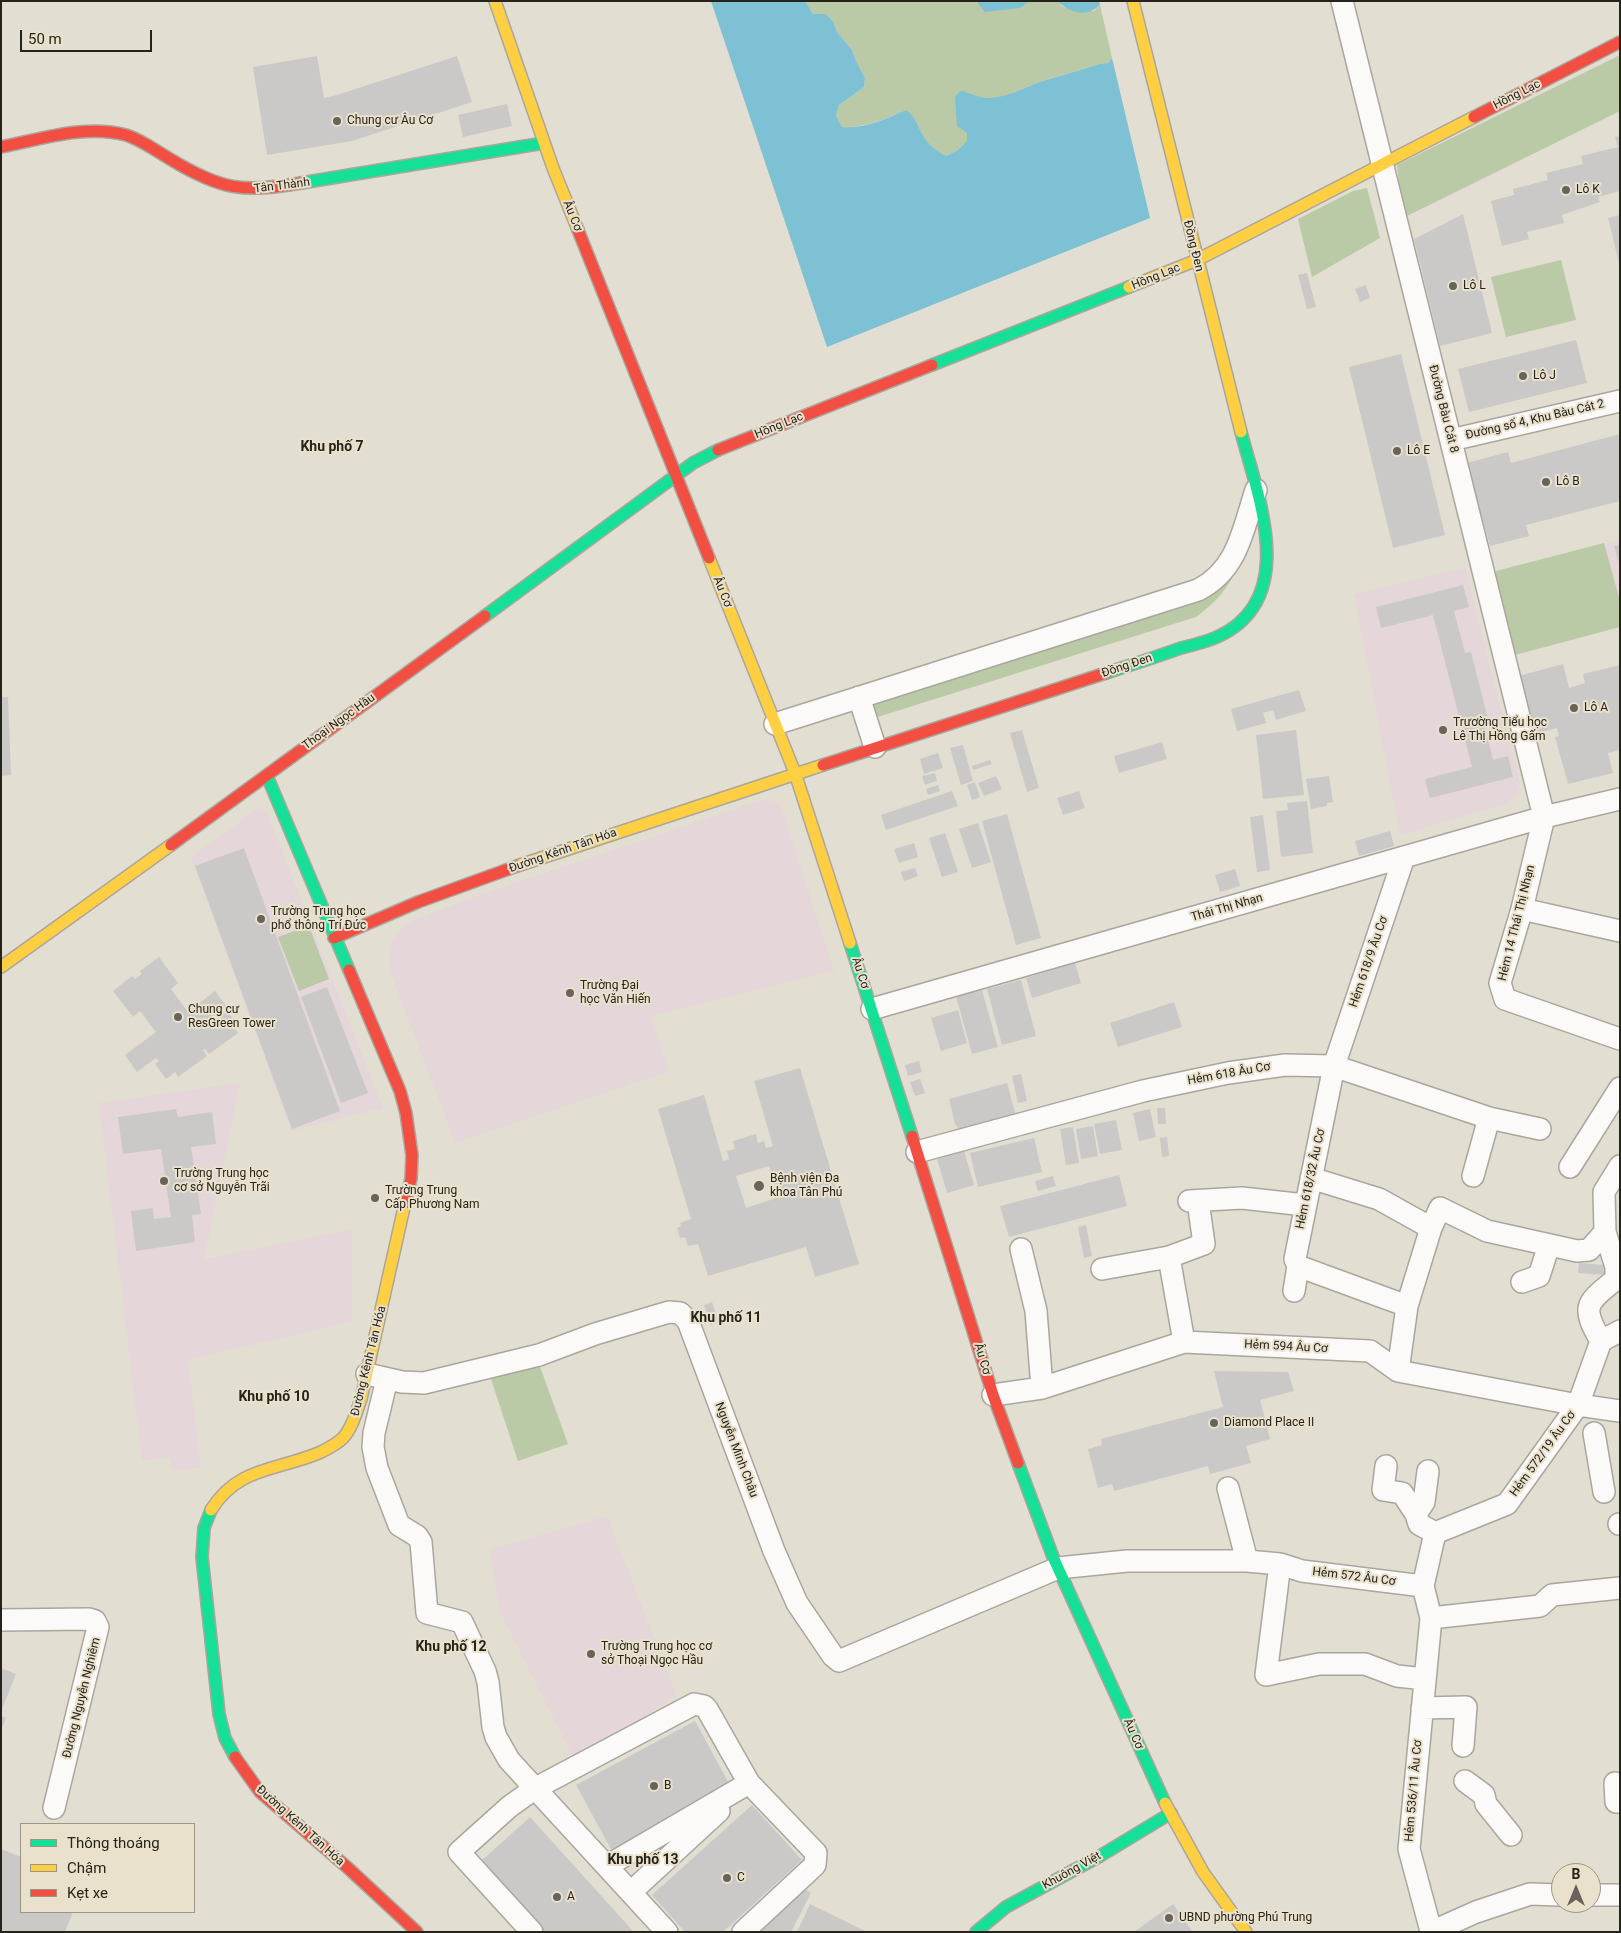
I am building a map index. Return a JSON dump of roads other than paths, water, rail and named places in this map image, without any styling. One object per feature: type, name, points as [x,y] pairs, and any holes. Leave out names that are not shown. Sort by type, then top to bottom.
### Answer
[{"type":"street","name":"Âu Cơ","points":[[496,1],[544,143],[795,774],[918,1152],[993,1395],[1058,1568],[1156,1784],[1203,1872],[1246,1932]]},
{"type":"street","name":"Đồng Đen","points":[[795,774],[1217,637],[1236,627],[1258,600],[1266,580],[1267,543],[1256,490],[1132,1]]},
{"type":"street","name":"Đường Bàu Cát 8","points":[[1342,1],[1544,817]]},
{"type":"street","name":"Hồng Lạc","points":[[675,475],[693,462],[716,451],[1197,260],[1620,42]]},
{"type":"street","name":"Tân Thành","points":[[1,147],[81,133],[117,133],[141,142],[200,178],[227,188],[251,190],[268,189],[544,143]]},
{"type":"street","name":"Đường số 4, Khu Bàu Cát 2","points":[[1451,440],[1620,401]]},
{"type":"street","name":"Thoại Ngọc Hầu","points":[[1,967],[266,776],[675,475]]},
{"type":"street","points":[[775,724],[1198,590],[1215,580],[1229,565],[1256,490]]},
{"type":"street","points":[[859,697],[875,747]]},
{"type":"street","name":"Đường Kênh Tân Hóa","points":[[334,938],[383,916],[485,877],[795,774]]},
{"type":"street","name":"Đường Kênh Tân Hóa","points":[[266,776],[334,938],[384,1048],[400,1090],[410,1125],[414,1149],[411,1178],[377,1376],[355,1419],[344,1437],[335,1445],[312,1455],[249,1475],[236,1482],[226,1490],[208,1515],[204,1528],[202,1557],[220,1714],[225,1738],[237,1762],[260,1792],[355,1874],[417,1932]]},
{"type":"street","name":"Thái Thị Nhạn","points":[[872,1009],[1544,817],[1620,799]]},
{"type":"street","name":"Thái Thị Nhạn","points":[[1584,808],[1620,815]]},
{"type":"street","name":"Hẻm 14 Thái Thị Nhạn","points":[[1544,817],[1522,909],[1500,984],[1505,999],[1620,1039]]},
{"type":"street","name":"Hẻm 618/9 Âu Cơ","points":[[1334,1066],[1404,857]]},
{"type":"street","points":[[1522,909],[1620,931]]},
{"type":"street","name":"Hẻm 618 Âu Cơ","points":[[918,1152],[1144,1091],[1228,1073],[1285,1065],[1334,1066],[1489,1118],[1540,1129]]},
{"type":"street","name":"Hẻm 618/32 Âu Cơ","points":[[1294,1291],[1298,1266],[1295,1258],[1334,1066]]},
{"type":"street","points":[[1570,1167],[1620,1088]]},
{"type":"street","points":[[1473,1176],[1489,1118]]},
{"type":"street","points":[[1601,1341],[1593,1327],[1588,1312],[1588,1305],[1592,1299],[1616,1279],[1616,1267],[1605,1232],[1604,1192],[1620,1166]]},
{"type":"street","points":[[1311,1178],[1379,1198],[1431,1228]]},
{"type":"street","points":[[1102,1269],[1169,1257],[1204,1244],[1193,1201],[1242,1198],[1305,1205]]},
{"type":"street","points":[[1398,1371],[1407,1306],[1431,1228],[1440,1208],[1487,1232],[1576,1251],[1589,1250],[1605,1232]]},
{"type":"street","points":[[1522,1282],[1539,1276],[1549,1245]]},
{"type":"street","points":[[1021,1249],[1036,1311],[1042,1388]]},
{"type":"street","points":[[1169,1257],[1184,1342]]},
{"type":"street","points":[[1298,1266],[1407,1306]]},
{"type":"street","name":"Nguyễn Minh Châu","points":[[377,1376],[409,1383],[430,1381],[538,1355],[595,1334],[669,1312],[680,1313],[688,1321],[774,1551],[797,1603],[832,1656],[839,1661],[1058,1568]]},
{"type":"street","points":[[1578,1405],[1601,1341],[1620,1331]]},
{"type":"street","name":"Hẻm 594 Âu Cơ","points":[[993,1395],[1042,1388],[1184,1342],[1370,1352],[1398,1371],[1578,1405]]},
{"type":"street","points":[[377,1376],[373,1454],[399,1525],[417,1536],[421,1542],[427,1613],[462,1622],[488,1682],[493,1727],[509,1760],[668,1932]]},
{"type":"street","name":"Hẻm 572/19 Âu Cơ","points":[[1435,1533],[1507,1504],[1578,1405],[1620,1411]]},
{"type":"street","points":[[1594,1433],[1604,1492]]},
{"type":"street","points":[[1386,1466],[1383,1490],[1402,1493],[1416,1514],[1420,1524],[1435,1533],[1423,1586],[1430,1618],[1540,1606],[1552,1595],[1620,1588]]},
{"type":"street","points":[[1416,1514],[1424,1502],[1428,1472]]},
{"type":"street","points":[[1228,1488],[1247,1561]]},
{"type":"street","name":"Hẻm 572 Âu Cơ","points":[[1058,1568],[1127,1561],[1247,1561],[1280,1564],[1302,1571],[1423,1586]]},
{"type":"street","points":[[1280,1564],[1266,1675],[1319,1664],[1365,1664],[1397,1676],[1425,1679]]},
{"type":"street","name":"Hẻm 536/11 Âu Cơ","points":[[1430,1618],[1409,1849],[1431,1932]]},
{"type":"street","name":"Đường Nguyễn Nghiêm","points":[[1,1620],[88,1619],[95,1621],[98,1625],[98,1632],[54,1808]]},
{"type":"street","points":[[532,1932],[458,1852],[509,1807],[534,1789],[694,1704],[704,1706],[707,1709],[749,1783],[813,1849],[817,1859],[815,1864],[743,1932]]},
{"type":"street","points":[[1422,1708],[1466,1707],[1462,1746]]},
{"type":"street","points":[[1465,1781],[1484,1795],[1486,1804],[1511,1835]]},
{"type":"street","points":[[607,1866],[749,1783]]},
{"type":"street","points":[[631,1892],[749,1783]]},
{"type":"street","name":"Khuông Việt","points":[[976,1932],[1006,1907],[1092,1860],[1171,1813]]},
{"type":"street","points":[[1431,1932],[1476,1912],[1530,1894],[1551,1895]]},
{"type":"street","points":[[1601,1895],[1620,1895]]},
{"type":"water","points":[[711,1],[805,1],[813,14],[826,14],[833,21],[837,32],[852,50],[865,78],[864,87],[839,105],[836,116],[842,127],[867,125],[906,110],[915,119],[922,134],[929,143],[946,156],[958,150],[967,141],[967,133],[957,126],[955,97],[960,91],[985,98],[1003,96],[1034,84],[1108,63],[1112,58],[1150,218],[827,347]]},
{"type":"water","points":[[976,1],[1030,1],[1020,8],[985,12]]},
{"type":"water","points":[[1057,1],[1099,1],[1100,5],[1084,13],[1067,9]]},
{"type":"place","name":"Chung cư Âu Cơ","points":[[337,121]]},
{"type":"place","name":"Lô K","points":[[1566,190]]},
{"type":"place","name":"Lô L","points":[[1453,286]]},
{"type":"place","name":"Lô J","points":[[1523,376]]},
{"type":"place","name":"Lô E","points":[[1397,451]]},
{"type":"place","name":"Lô B","points":[[1546,482]]},
{"type":"place","name":"Lô A","points":[[1574,708]]},
{"type":"place","name":"Trươờng Tiểu học Lê Thị Hồng Gấm","points":[[1443,730]]},
{"type":"place","name":"Trường Trung học phổ thông Trí Đức","points":[[261,919]]},
{"type":"place","name":"Trường Đại học Văn Hiến","points":[[570,993]]},
{"type":"place","name":"Chung cư ResGreen Tower","points":[[178,1017]]},
{"type":"place","name":"Trường Trung học cơ sở Nguyễn Trãi","points":[[164,1181]]},
{"type":"place","name":"Bệnh viện Đa khoa Tân Phú","points":[[759,1186]]},
{"type":"place","name":"Trường Trung Cấp Phương Nam","points":[[375,1198]]},
{"type":"place","name":"Diamond Place II","points":[[1214,1423]]},
{"type":"place","name":"Trường Trung học cơ sở Thoại Ngọc Hầu","points":[[591,1654]]},
{"type":"place","name":"B","points":[[654,1786]]},
{"type":"place","name":"C","points":[[727,1878]]},
{"type":"place","name":"A","points":[[557,1897]]},
{"type":"place","name":"UBND phường Phú Trung","points":[[1169,1918]]},
{"type":"district","name":"Khu phố 7","points":[[332,447]]},
{"type":"district","name":"Khu phố 11","points":[[726,1318]]},
{"type":"district","name":"Khu phố 10","points":[[274,1397]]},
{"type":"district","name":"Khu phố 12","points":[[451,1647]]},
{"type":"district","name":"Khu phố 13","points":[[643,1860]]}]
